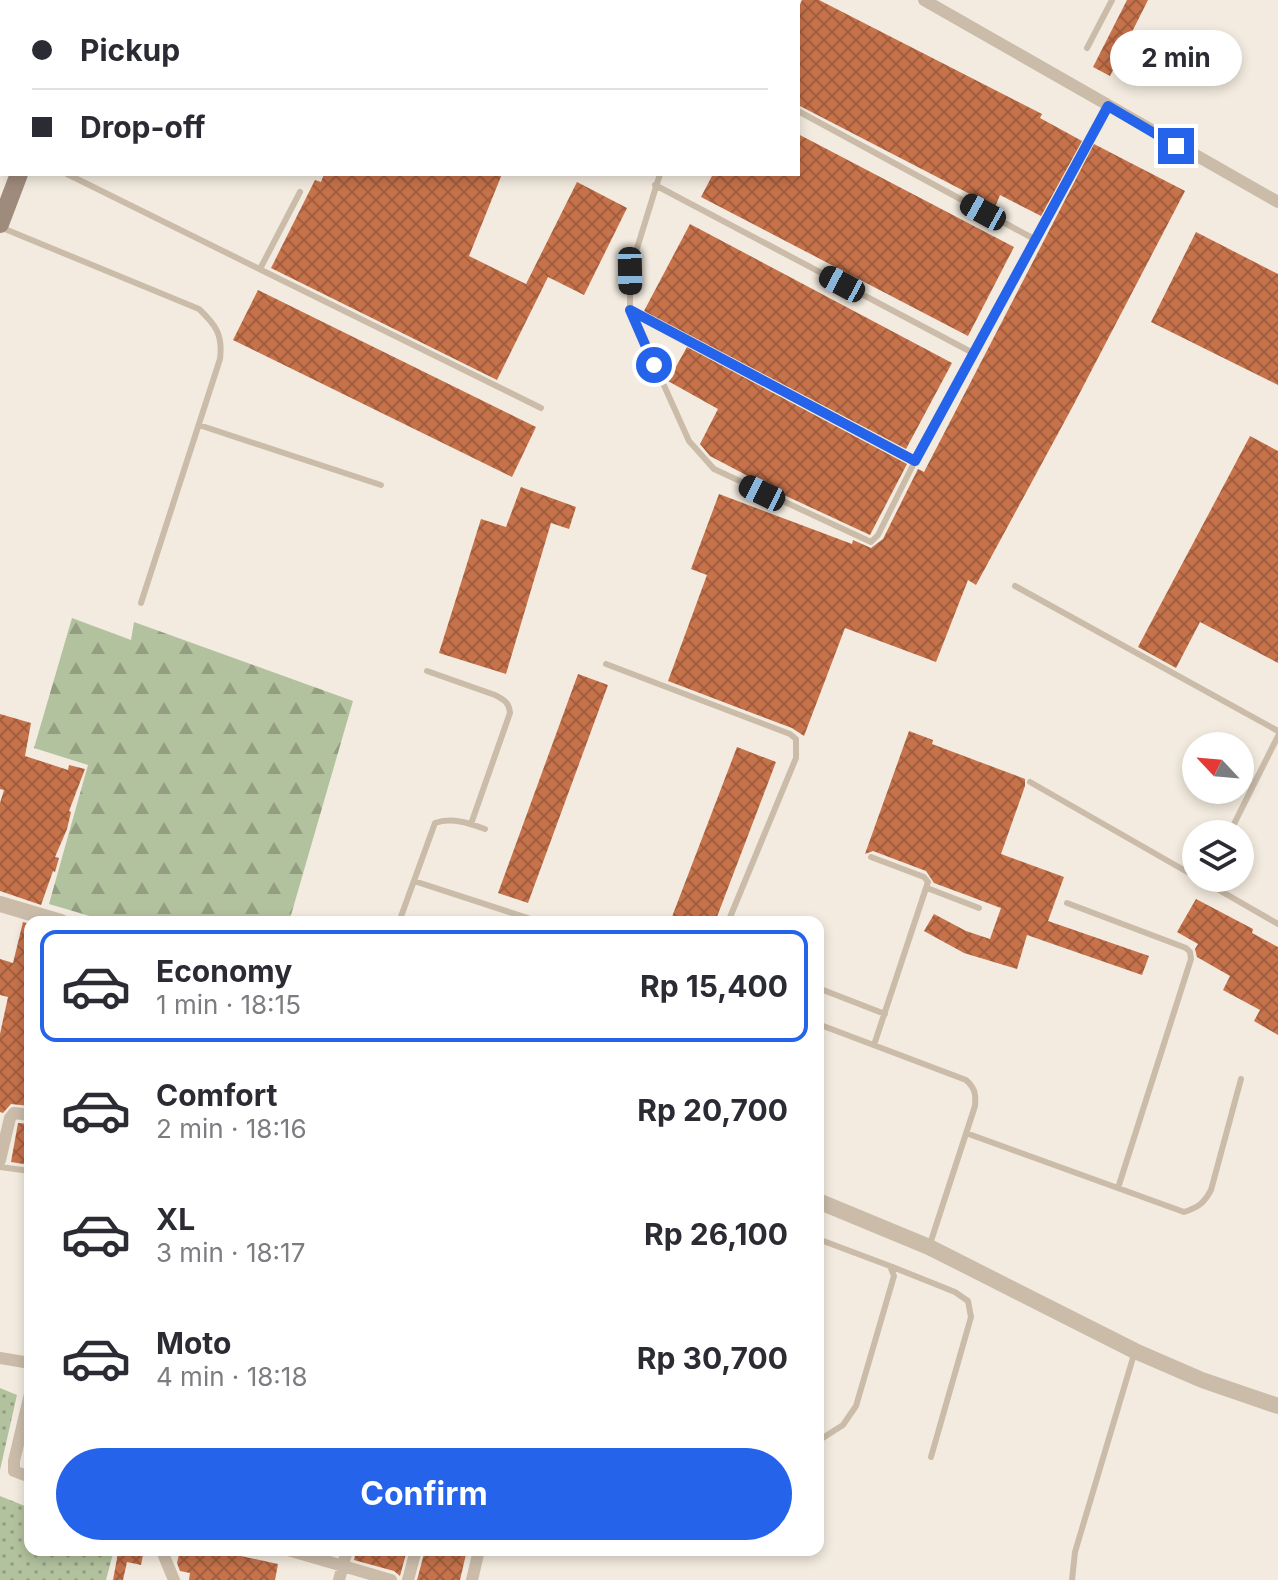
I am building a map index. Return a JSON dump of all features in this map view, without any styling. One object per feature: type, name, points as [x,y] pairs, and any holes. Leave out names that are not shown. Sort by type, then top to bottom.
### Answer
[{"type":"main road","points":[[0,226],[18,176]]},
{"type":"street","points":[[924,0],[1278,202]]},
{"type":"street","points":[[0,904],[41,916]]},
{"type":"street","points":[[0,1160],[10,1118],[14,1113],[24,1114]]},
{"type":"street","points":[[824,1203],[929,1247],[1135,1351],[1202,1380],[1278,1406]]},
{"type":"street","points":[[0,1358],[24,1362]]},
{"type":"street","points":[[24,1419],[14,1471],[24,1475]]},
{"type":"street","points":[[164,1556],[174,1580]]},
{"type":"street","points":[[310,1556],[391,1580]]},
{"type":"street","points":[[339,1580],[346,1556]]},
{"type":"street","points":[[408,1580],[414,1556]]},
{"type":"street","points":[[472,1580],[478,1556]]},
{"type":"lane","points":[[1087,48],[1112,0]]},
{"type":"lane","points":[[659,176],[630,271],[630,310],[689,441],[714,469],[871,542],[878,535],[1108,106]]},
{"type":"lane","points":[[800,112],[1036,240]]},
{"type":"lane","points":[[71,176],[541,408]]},
{"type":"lane","points":[[655,185],[975,354]]},
{"type":"lane","points":[[260,269],[300,192]]},
{"type":"lane","points":[[0,226],[199,309],[216,325],[222,341],[220,359],[141,603]]},
{"type":"lane","points":[[630,310],[915,461]]},
{"type":"lane","points":[[199,425],[381,485]]},
{"type":"lane","points":[[1015,586],[1278,734],[1236,820]]},
{"type":"lane","points":[[606,664],[790,734],[796,739],[796,758],[730,916]]},
{"type":"lane","points":[[427,671],[495,695],[506,700],[510,706],[471,824]]},
{"type":"lane","points":[[1030,782],[1182,868]]},
{"type":"lane","points":[[401,916],[435,823],[451,821],[485,829]]},
{"type":"lane","points":[[871,857],[924,877],[928,882],[874,1045]]},
{"type":"lane","points":[[414,881],[522,916]]},
{"type":"lane","points":[[927,888],[979,908]]},
{"type":"lane","points":[[1224,892],[1278,924]]},
{"type":"lane","points":[[1067,903],[1190,952],[1191,959],[1118,1188]]},
{"type":"lane","points":[[824,990],[885,1014]]},
{"type":"lane","points":[[824,1026],[966,1080],[973,1086],[975,1106],[929,1247]]},
{"type":"lane","points":[[966,1133],[1184,1212],[1198,1208],[1211,1190],[1241,1079]]},
{"type":"lane","points":[[0,1167],[24,1170]]},
{"type":"lane","points":[[824,1241],[955,1292],[968,1301],[971,1317],[931,1457]]},
{"type":"lane","points":[[824,1437],[843,1425],[856,1406],[894,1276],[890,1266]]},
{"type":"lane","points":[[1072,1580],[1075,1552],[1135,1351]]},
{"type":"green space","points":[[72,618],[131,640],[134,622],[353,701],[291,916],[90,916],[49,904],[88,765],[34,748]]},
{"type":"green space","points":[[0,1388],[17,1395],[0,1470]]},
{"type":"green space","points":[[0,1496],[24,1506],[24,1556],[112,1556],[106,1580],[0,1580]]},
{"type":"building","points":[[802,0],[819,0],[1042,114],[1040,118],[1082,141],[1041,216],[1000,195],[995,207],[800,106]]},
{"type":"building","points":[[1127,0],[1148,0],[1110,76],[1093,67]]},
{"type":"building","points":[[800,135],[1014,247],[968,336],[701,197],[712,176],[800,176]]},
{"type":"building","points":[[1094,144],[1185,191],[976,585],[968,580],[936,662],[845,628],[804,736],[792,728],[668,681],[707,575],[691,569],[719,494],[852,544],[853,540],[871,548],[883,539],[918,469],[924,472]]},
{"type":"building","points":[[323,176],[501,176],[469,256],[526,284],[577,182],[627,208],[584,295],[548,277],[497,380],[271,268],[315,180],[321,182]]},
{"type":"building","points":[[690,224],[952,363],[906,449],[644,311]]},
{"type":"building","points":[[1196,232],[1278,274],[1278,385],[1151,322]]},
{"type":"building","points":[[258,290],[536,427],[512,477],[233,340]]},
{"type":"building","points":[[687,347],[907,464],[870,535],[710,456],[700,444],[718,409],[668,381]]},
{"type":"building","points":[[1250,436],[1278,451],[1278,663],[1200,622],[1176,668],[1138,647]]},
{"type":"building","points":[[521,487],[576,507],[569,529],[551,523],[506,674],[439,653],[481,519],[506,527]]},
{"type":"building","points":[[578,674],[608,685],[528,903],[498,893]]},
{"type":"building","points":[[0,714],[31,723],[25,756],[68,770],[69,765],[85,769],[55,857],[59,858],[55,872],[41,905],[0,891],[0,803],[4,790],[0,789]]},
{"type":"building","points":[[909,731],[933,740],[932,744],[1025,779],[1001,854],[1064,877],[1048,921],[1149,956],[1142,975],[1027,935],[1017,969],[964,953],[924,931],[934,914],[966,931],[990,939],[1001,908],[934,883],[926,871],[873,851],[865,854]]},
{"type":"building","points":[[737,747],[776,762],[717,916],[672,916]]},
{"type":"building","points":[[1196,899],[1253,929],[1252,933],[1278,947],[1278,1035],[1254,1021],[1260,1010],[1223,990],[1230,976],[1197,957],[1195,949],[1198,944],[1177,932]]},
{"type":"building","points":[[23,922],[24,1105],[11,1104],[3,1113],[0,1112],[0,1034],[8,997],[0,995],[0,959],[13,963]]},
{"type":"building","points":[[18,1123],[24,1124],[24,1164],[11,1162]]},
{"type":"building","points":[[117,1556],[143,1556],[141,1565],[127,1562],[123,1580],[113,1580]]},
{"type":"building","points":[[179,1556],[241,1556],[278,1564],[275,1580],[189,1580],[190,1573],[180,1571]]},
{"type":"building","points":[[355,1556],[405,1556],[400,1576],[394,1571],[354,1560]]},
{"type":"building","points":[[423,1556],[466,1556],[460,1580],[417,1580]]},
{"type":"route","points":[[654,365],[630,310],[915,461],[1108,106],[1176,146]]}]
